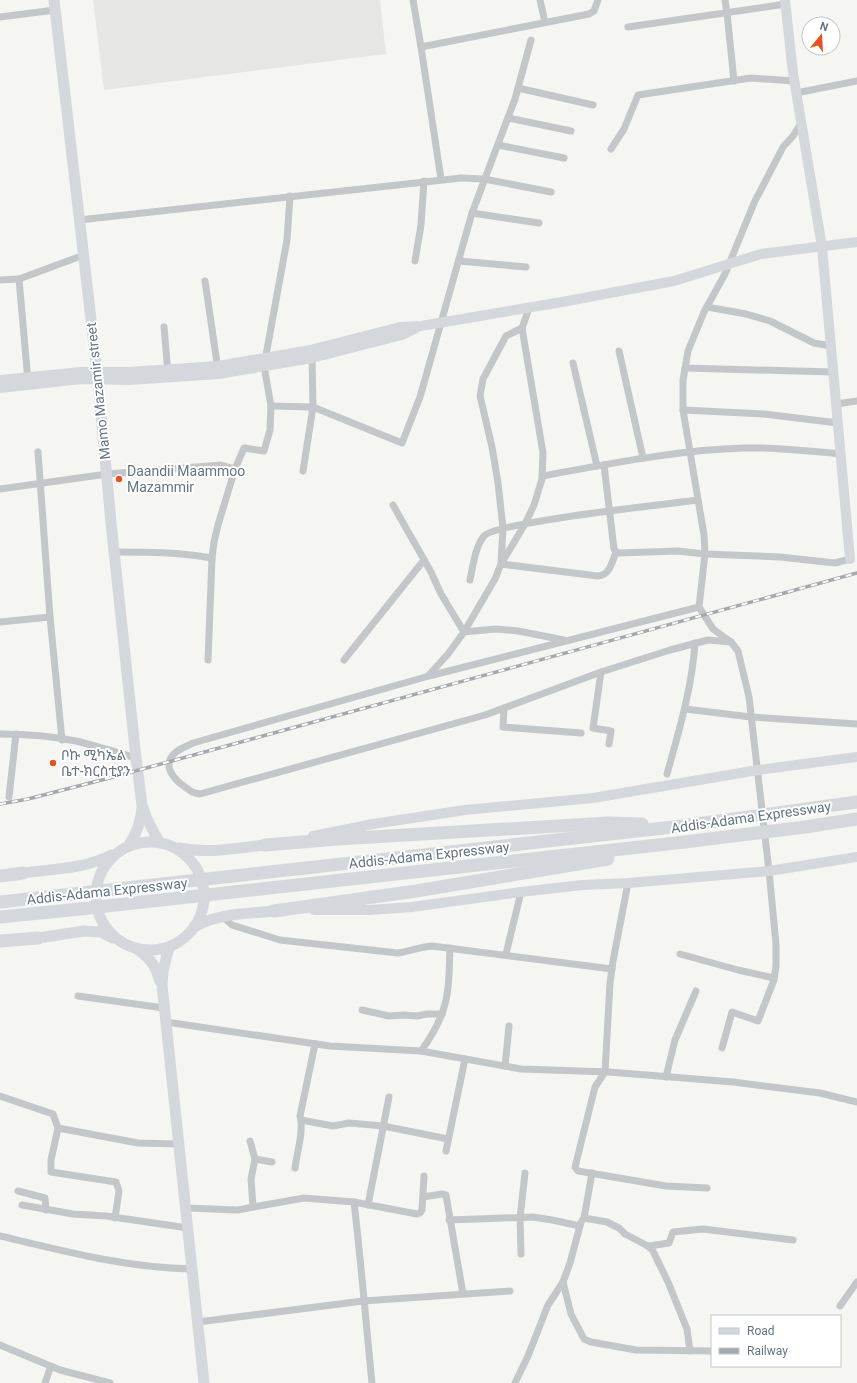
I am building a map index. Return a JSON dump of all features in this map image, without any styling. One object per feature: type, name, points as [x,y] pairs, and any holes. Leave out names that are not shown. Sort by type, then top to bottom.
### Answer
[{"type":"highway","name":"Addis-Adama Expressway","points":[[0,902],[682,826],[857,802]]},
{"type":"highway","name":"Addis-Adama Expressway","points":[[0,917],[685,842],[857,819]]},
{"type":"highway","points":[[265,845],[338,839],[608,823],[682,826]]},
{"type":"highway","points":[[274,911],[416,891],[526,873],[658,850],[685,842]]},
{"type":"highway","points":[[0,875],[23,873]]},
{"type":"highway","points":[[0,942],[38,938]]},
{"type":"main road","name":"Mamo Mazamir street","points":[[55,5],[84,255],[114,552],[142,805]]},
{"type":"main road","points":[[142,805],[150,826],[159,842]]},
{"type":"main road","points":[[129,845],[137,833],[142,805]]},
{"type":"main road","points":[[23,873],[77,866],[99,861],[129,845],[144,842],[159,842],[196,851],[218,851],[265,845]]},
{"type":"main road","points":[[136,948],[152,950],[169,947],[188,935],[198,921],[204,905],[204,888],[198,871],[188,857],[175,847]]},
{"type":"main road","points":[[117,852],[108,861],[99,876],[95,893],[97,911],[105,926],[117,939]]},
{"type":"main road","points":[[193,928],[205,921],[222,916],[274,911]]},
{"type":"main road","points":[[38,938],[84,931],[102,932],[136,948],[146,955],[153,962],[162,985]]},
{"type":"main road","points":[[169,947],[163,971],[162,985],[204,1383]]},
{"type":"street","points":[[413,0],[441,179]]},
{"type":"street","points":[[540,0],[545,22]]},
{"type":"street","points":[[421,47],[589,14],[594,11],[598,0]]},
{"type":"street","points":[[725,0],[734,81]]},
{"type":"street","points":[[616,552],[678,551],[706,554],[780,557],[835,563],[850,559],[822,247],[794,81],[786,2],[727,13],[628,27]]},
{"type":"street","points":[[0,17],[55,5]]},
{"type":"street","points":[[271,406],[313,407],[402,443],[420,397],[472,213],[508,118],[531,40]]},
{"type":"street","points":[[611,149],[624,129],[638,95],[751,78],[794,81]]},
{"type":"street","points":[[796,93],[857,81]]},
{"type":"street","points":[[518,88],[593,105]]},
{"type":"street","points":[[508,118],[571,131]]},
{"type":"street","points":[[722,1048],[732,1012],[758,1021],[774,978],[776,966],[776,944],[749,697],[738,651],[731,642],[713,629],[699,607],[706,554],[682,410],[683,380],[688,351],[707,307],[730,264],[754,203],[784,146],[793,136],[801,123]]},
{"type":"street","points":[[498,145],[564,158]]},
{"type":"street","points":[[79,220],[441,179],[484,179],[551,192]]},
{"type":"street","points":[[415,262],[421,225],[424,181]]},
{"type":"street","points":[[208,660],[212,558],[218,525],[235,469],[244,448],[264,451],[270,430],[271,406],[264,362],[286,240],[290,196]]},
{"type":"street","points":[[472,213],[539,223]]},
{"type":"street","points":[[0,380],[28,381],[82,379],[97,376],[129,380],[168,373],[218,370],[264,362],[400,328],[421,326],[529,308],[674,281],[761,254],[857,242]]},
{"type":"street","points":[[0,280],[19,279],[84,255]]},
{"type":"street","points":[[459,261],[526,267]]},
{"type":"street","points":[[19,279],[28,381]]},
{"type":"street","points":[[205,281],[218,370]]},
{"type":"street","points":[[707,307],[746,314],[770,321],[814,343],[831,346]]},
{"type":"street","points":[[428,676],[448,654],[464,632],[495,579],[501,564],[525,524],[534,505],[542,476],[543,453],[522,328],[529,308]]},
{"type":"street","points":[[264,362],[312,358],[402,335],[421,326]]},
{"type":"street","points":[[164,327],[168,373]]},
{"type":"street","points":[[501,564],[502,528],[498,483],[492,447],[480,396],[483,379],[506,336],[522,328]]},
{"type":"street","points":[[619,350],[643,458]]},
{"type":"street","points":[[302,471],[313,407],[312,358]]},
{"type":"street","points":[[501,564],[603,575],[607,573],[616,552],[614,550],[609,511],[600,465],[573,363]]},
{"type":"street","points":[[685,368],[833,372]]},
{"type":"street","points":[[0,388],[28,381]]},
{"type":"street","points":[[836,404],[857,402]]},
{"type":"street","points":[[682,410],[764,414],[838,422]]},
{"type":"street","points":[[542,476],[690,451],[745,448],[841,454]]},
{"type":"street","points":[[38,452],[50,617],[62,740]]},
{"type":"street","points":[[0,490],[107,474],[221,465],[235,469]]},
{"type":"street","points":[[470,580],[478,546],[484,535],[502,528],[609,511],[698,500]]},
{"type":"street","points":[[393,505],[441,594],[464,632]]},
{"type":"street","points":[[114,552],[163,552],[190,554],[212,558]]},
{"type":"street","points":[[344,660],[424,560]]},
{"type":"street","points":[[699,607],[428,676],[194,743],[177,752],[170,761],[169,768],[172,776],[192,793],[200,794],[485,715],[601,672],[670,650],[708,640],[731,642]]},
{"type":"street","points":[[0,622],[50,617]]},
{"type":"street","points":[[464,632],[496,629],[518,630],[568,640]]},
{"type":"street","points":[[667,774],[685,709],[694,667],[695,643]]},
{"type":"street","points":[[601,672],[593,728],[611,731],[609,744]]},
{"type":"street","points":[[504,708],[503,728],[581,733]]},
{"type":"street","points":[[685,709],[752,717],[857,724]]},
{"type":"street","points":[[0,734],[44,736],[76,741],[136,758]]},
{"type":"street","points":[[9,797],[16,734]]},
{"type":"street","points":[[265,845],[465,810],[593,798],[758,770],[857,757]]},
{"type":"street","points":[[274,911],[369,910],[412,907],[582,885],[628,883],[769,871],[857,857]]},
{"type":"street","points":[[628,883],[612,969],[605,1072],[595,1087],[574,1167],[578,1171],[666,1186],[707,1188]]},
{"type":"street","points":[[506,954],[521,892]]},
{"type":"street","points":[[222,916],[232,925],[280,940],[398,953],[411,951],[419,947],[432,946],[506,954],[612,969]]},
{"type":"street","points":[[0,947],[38,938]]},
{"type":"street","points":[[421,1051],[442,1014],[448,985],[450,948]]},
{"type":"street","points":[[680,954],[774,978]]},
{"type":"street","points":[[666,1077],[675,1040],[696,991]]},
{"type":"street","points":[[78,996],[164,1008]]},
{"type":"street","points":[[362,1010],[390,1016],[442,1014]]},
{"type":"street","points":[[166,1022],[330,1046],[421,1051],[522,1069],[605,1072],[733,1082],[820,1093],[857,1102]]},
{"type":"street","points":[[505,1066],[509,1026]]},
{"type":"street","points":[[295,1168],[302,1132],[300,1116],[315,1044]]},
{"type":"street","points":[[446,1151],[465,1059]]},
{"type":"street","points":[[0,1096],[53,1114],[58,1128],[51,1172],[116,1182],[119,1191],[115,1218]]},
{"type":"street","points":[[368,1206],[389,1097]]},
{"type":"street","points":[[301,1120],[333,1126],[349,1124],[383,1126],[448,1139]]},
{"type":"street","points":[[58,1128],[138,1143],[179,1144]]},
{"type":"street","points":[[250,1141],[255,1158],[251,1179],[253,1207]]},
{"type":"street","points":[[255,1158],[272,1162]]},
{"type":"street","points":[[520,1254],[520,1218],[525,1173]]},
{"type":"street","points":[[516,1383],[548,1305],[563,1282],[570,1263],[580,1226],[584,1218],[592,1173]]},
{"type":"street","points":[[186,1208],[238,1210],[304,1198],[354,1202],[368,1206],[417,1214],[422,1210],[424,1176]]},
{"type":"street","points":[[18,1191],[45,1198],[46,1210]]},
{"type":"street","points":[[423,1197],[442,1194],[446,1195],[449,1220],[463,1294]]},
{"type":"street","points":[[354,1202],[361,1258],[363,1301],[372,1383]]},
{"type":"street","points":[[22,1205],[73,1214],[188,1228]]},
{"type":"street","points":[[449,1220],[532,1217],[580,1226]]},
{"type":"street","points":[[584,1218],[607,1222],[652,1249],[668,1282],[687,1329],[690,1351]]},
{"type":"street","points":[[649,1246],[669,1243],[674,1232],[703,1229],[793,1240]]},
{"type":"street","points":[[0,1236],[70,1253],[112,1261],[168,1269],[192,1269]]},
{"type":"street","points":[[563,1282],[571,1314],[584,1339],[591,1342],[636,1350],[711,1350]]},
{"type":"street","points":[[840,1306],[857,1282]]},
{"type":"street","points":[[198,1322],[363,1301],[510,1291]]},
{"type":"street","points":[[0,1346],[51,1366],[96,1381],[110,1383]]},
{"type":"street","points":[[45,1383],[51,1366]]},
{"type":"shaded area","points":[[93,0],[380,0],[386,54],[104,90]]},
{"type":"railway","points":[[0,804],[28,799],[117,776],[857,573]]},
{"type":"place","name":"Daandii Maammoo Mazammir","points":[[119,479]]},
{"type":"place","name":"ቦኩ ሚካኤል ቤተ-ክርስቲያን","points":[[53,763]]}]
